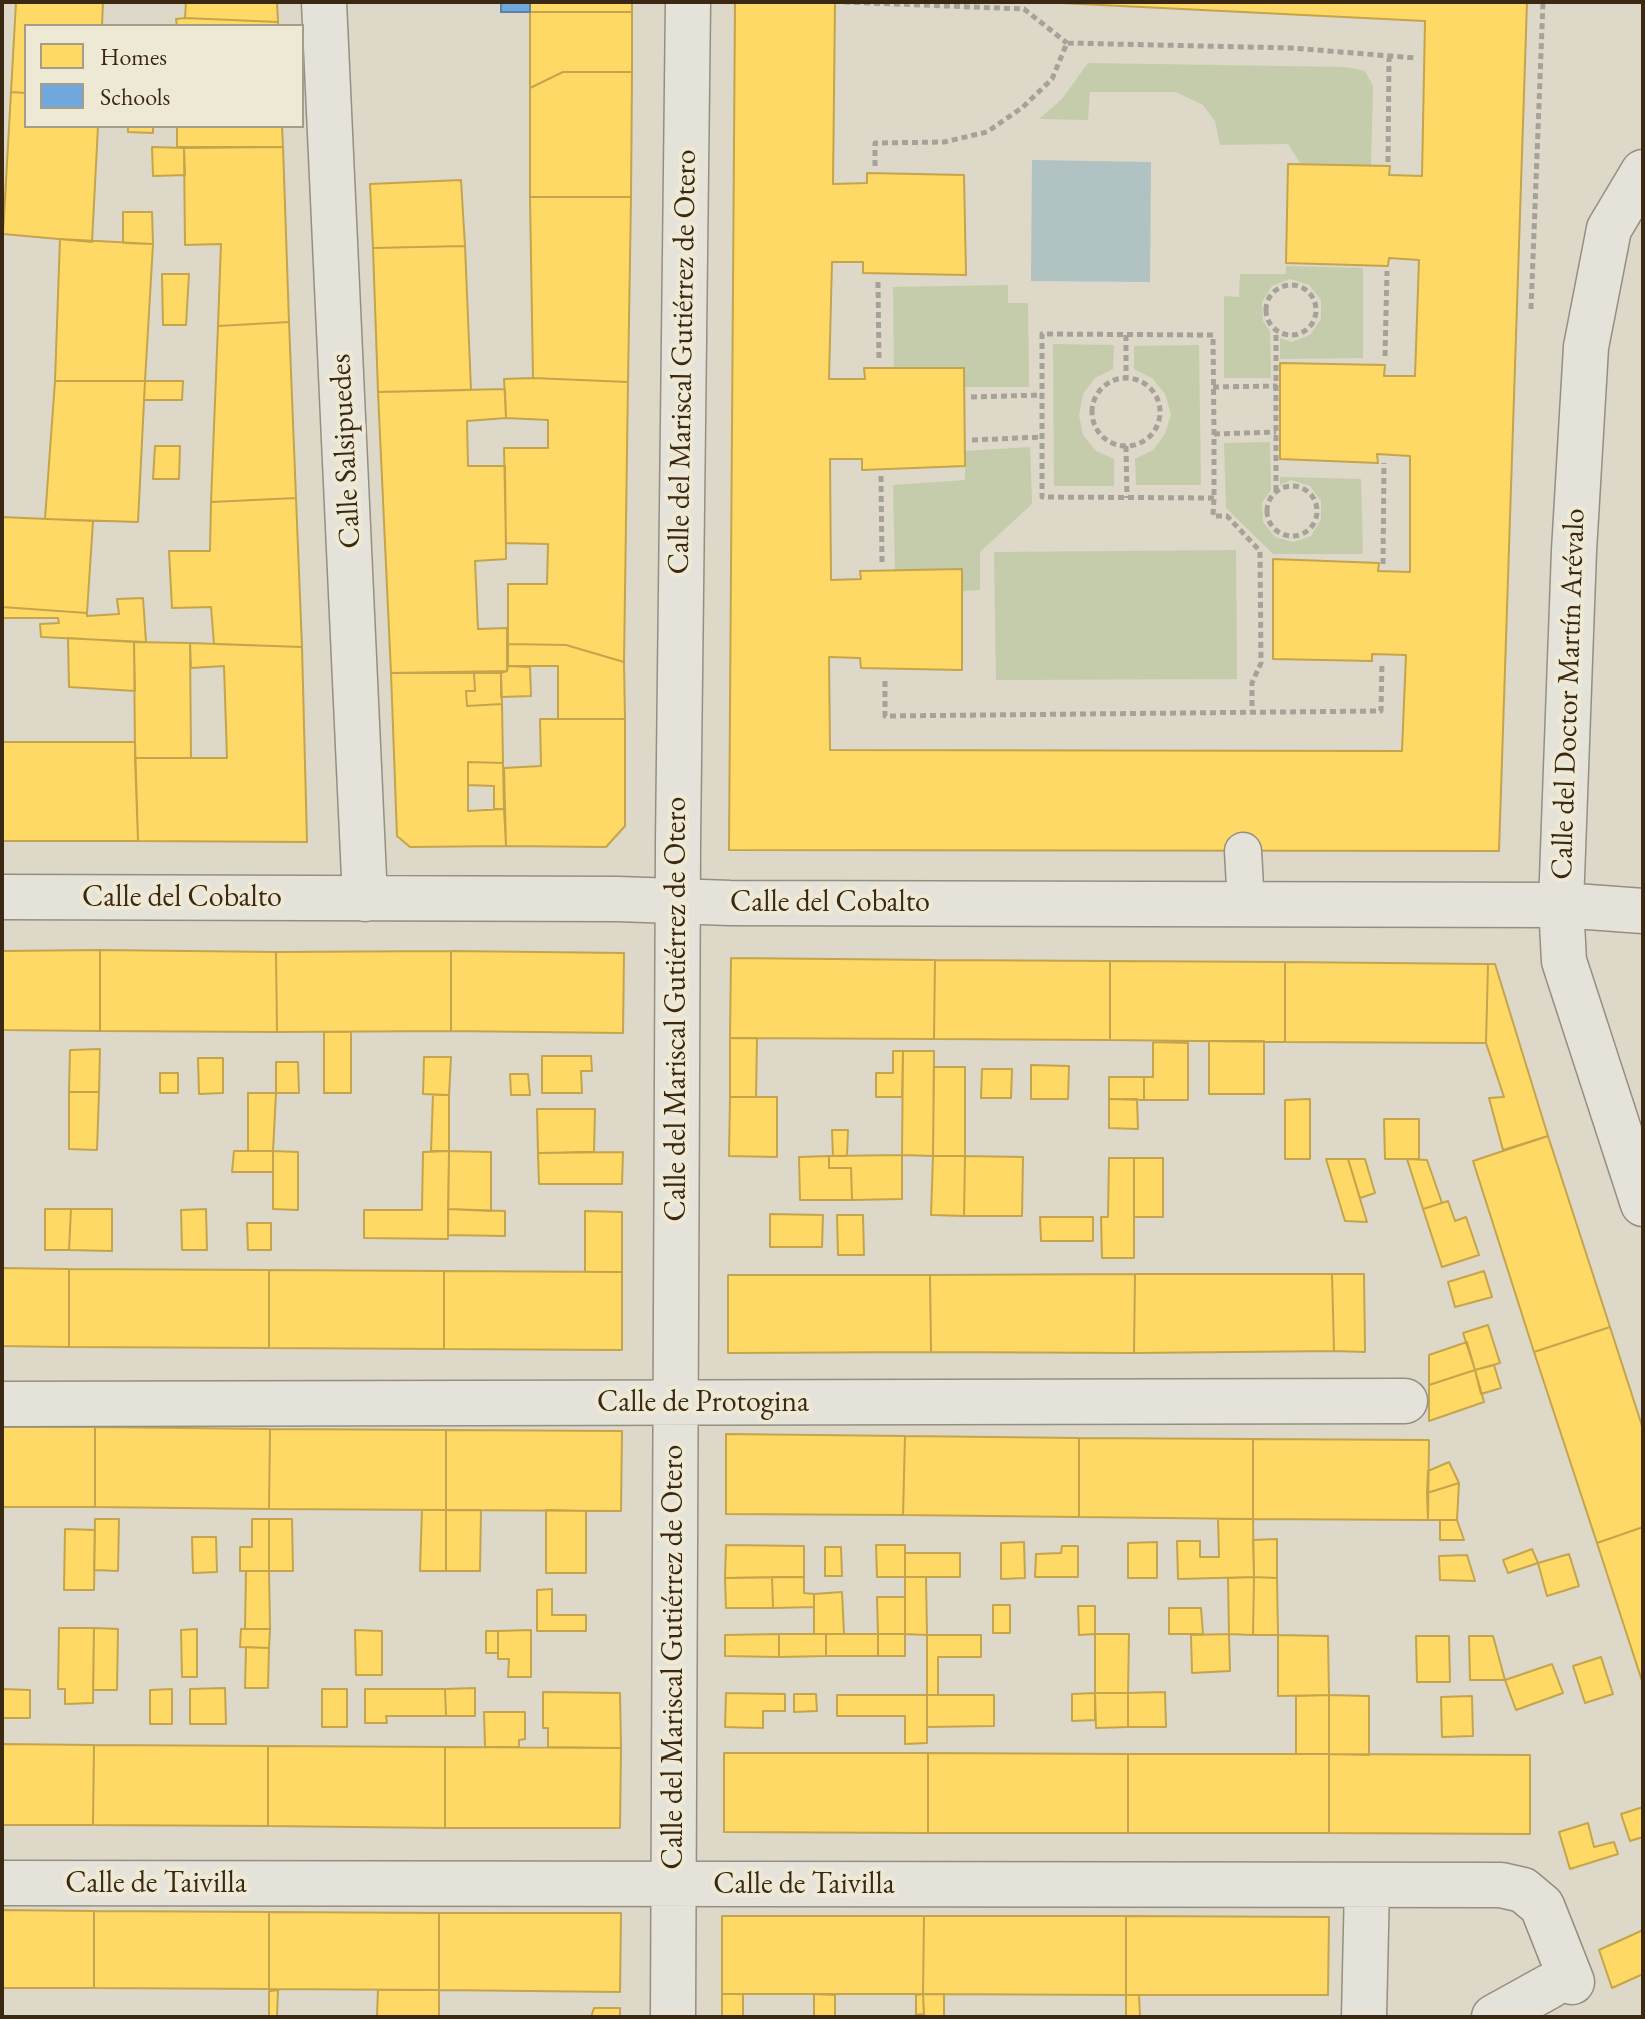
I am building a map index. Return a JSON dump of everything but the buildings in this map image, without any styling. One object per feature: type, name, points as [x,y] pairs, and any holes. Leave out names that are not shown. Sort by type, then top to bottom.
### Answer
[{"type":"street","name":"Calle Salsipuedes","points":[[324,2],[365,899]]},
{"type":"street","name":"Calle del Mariscal Gutiérrez de Otero","points":[[673,2017],[678,901],[688,2]]},
{"type":"street","name":"Calle del Doctor Martín Arévalo","points":[[1641,178],[1609,229],[1586,347],[1574,551],[1561,905],[1564,961],[1643,1204]]},
{"type":"street","name":"Calle del Cobalto","points":[[2,897],[1561,905],[1643,911]]},
{"type":"street","name":"Calle de Protogina","points":[[2,1404],[1405,1401]]},
{"type":"street","name":"Calle de Taivilla","points":[[2,1883],[1501,1885],[1523,1890],[1542,1906],[1561,1984],[1494,2017]]},
{"type":"street","points":[[1364,2017],[1367,1885]]},
{"type":"lane","points":[[1243,851],[1246,904]]},
{"type":"path","points":[[844,2],[1024,9],[1067,43],[1292,48],[1415,58]]},
{"type":"path","points":[[1531,320],[1543,2]]},
{"type":"path","points":[[875,166],[875,143],[944,142],[987,132],[1023,107],[1052,79],[1067,43]]},
{"type":"path","points":[[1388,162],[1389,58]]},
{"type":"path","points":[[1385,356],[1387,271]]},
{"type":"path","points":[[878,282],[879,361]]},
{"type":"path","points":[[1276,332],[1292,336],[1307,331],[1316,318],[1315,302],[1306,289],[1290,285],[1275,290],[1266,303],[1267,319],[1276,332],[1277,386],[1276,491],[1268,504],[1268,520],[1278,533],[1293,537],[1308,532],[1317,518],[1316,502],[1307,490],[1291,485],[1276,491]]},
{"type":"path","points":[[1214,498],[1042,497],[1042,334],[1213,335],[1214,434],[1214,498],[1213,516],[1227,516],[1260,551],[1261,663],[1252,683],[1252,711]]},
{"type":"path","points":[[1126,335],[1126,378]]},
{"type":"path","points":[[1126,378],[1143,382],[1155,394],[1161,411],[1156,428],[1144,441],[1126,446],[1110,441],[1097,430],[1092,412],[1096,395],[1109,382],[1126,378]]},
{"type":"path","points":[[1213,387],[1277,386]]},
{"type":"path","points":[[971,397],[1042,395]]},
{"type":"path","points":[[1214,434],[1276,432]]},
{"type":"path","points":[[972,440],[1042,437]]},
{"type":"path","points":[[1126,446],[1127,498]]},
{"type":"path","points":[[1383,564],[1384,463]]},
{"type":"path","points":[[881,476],[882,563]]},
{"type":"path","points":[[885,681],[885,716],[1381,711],[1382,662]]},
{"type":"green space","points":[[1088,63],[1346,67],[1365,71],[1373,86],[1371,166],[1301,164],[1288,144],[1220,145],[1215,121],[1203,105],[1176,92],[1090,92],[1088,120],[1039,119],[1062,99]]},
{"type":"green space","points":[[1286,266],[1363,268],[1363,358],[1280,359],[1280,338],[1292,342],[1310,335],[1321,319],[1321,300],[1309,285],[1290,279],[1272,286],[1262,302],[1263,321],[1270,331],[1271,378],[1224,378],[1224,296],[1239,297],[1240,274],[1286,274]]},
{"type":"green space","points":[[1008,285],[1008,303],[1028,303],[1029,387],[965,387],[964,368],[894,370],[893,287]]},
{"type":"green space","points":[[1053,344],[1114,345],[1113,369],[1095,378],[1083,394],[1079,415],[1083,435],[1096,451],[1114,459],[1114,486],[1054,486]]},
{"type":"green space","points":[[1199,345],[1201,485],[1136,485],[1135,459],[1153,450],[1165,434],[1171,414],[1165,394],[1152,378],[1134,369],[1134,346]]},
{"type":"green space","points":[[1270,442],[1271,490],[1262,503],[1263,522],[1275,537],[1293,542],[1311,536],[1321,519],[1321,501],[1310,486],[1291,480],[1280,485],[1280,477],[1361,479],[1363,554],[1273,554],[1226,508],[1224,443]]},
{"type":"green space","points":[[1030,447],[1032,504],[980,552],[980,590],[962,591],[962,569],[895,570],[893,485],[965,480],[965,451]]},
{"type":"green space","points":[[1236,550],[1237,679],[996,680],[994,552]]},
{"type":"shaded area","points":[[1032,160],[1151,162],[1150,282],[1031,281]]}]
